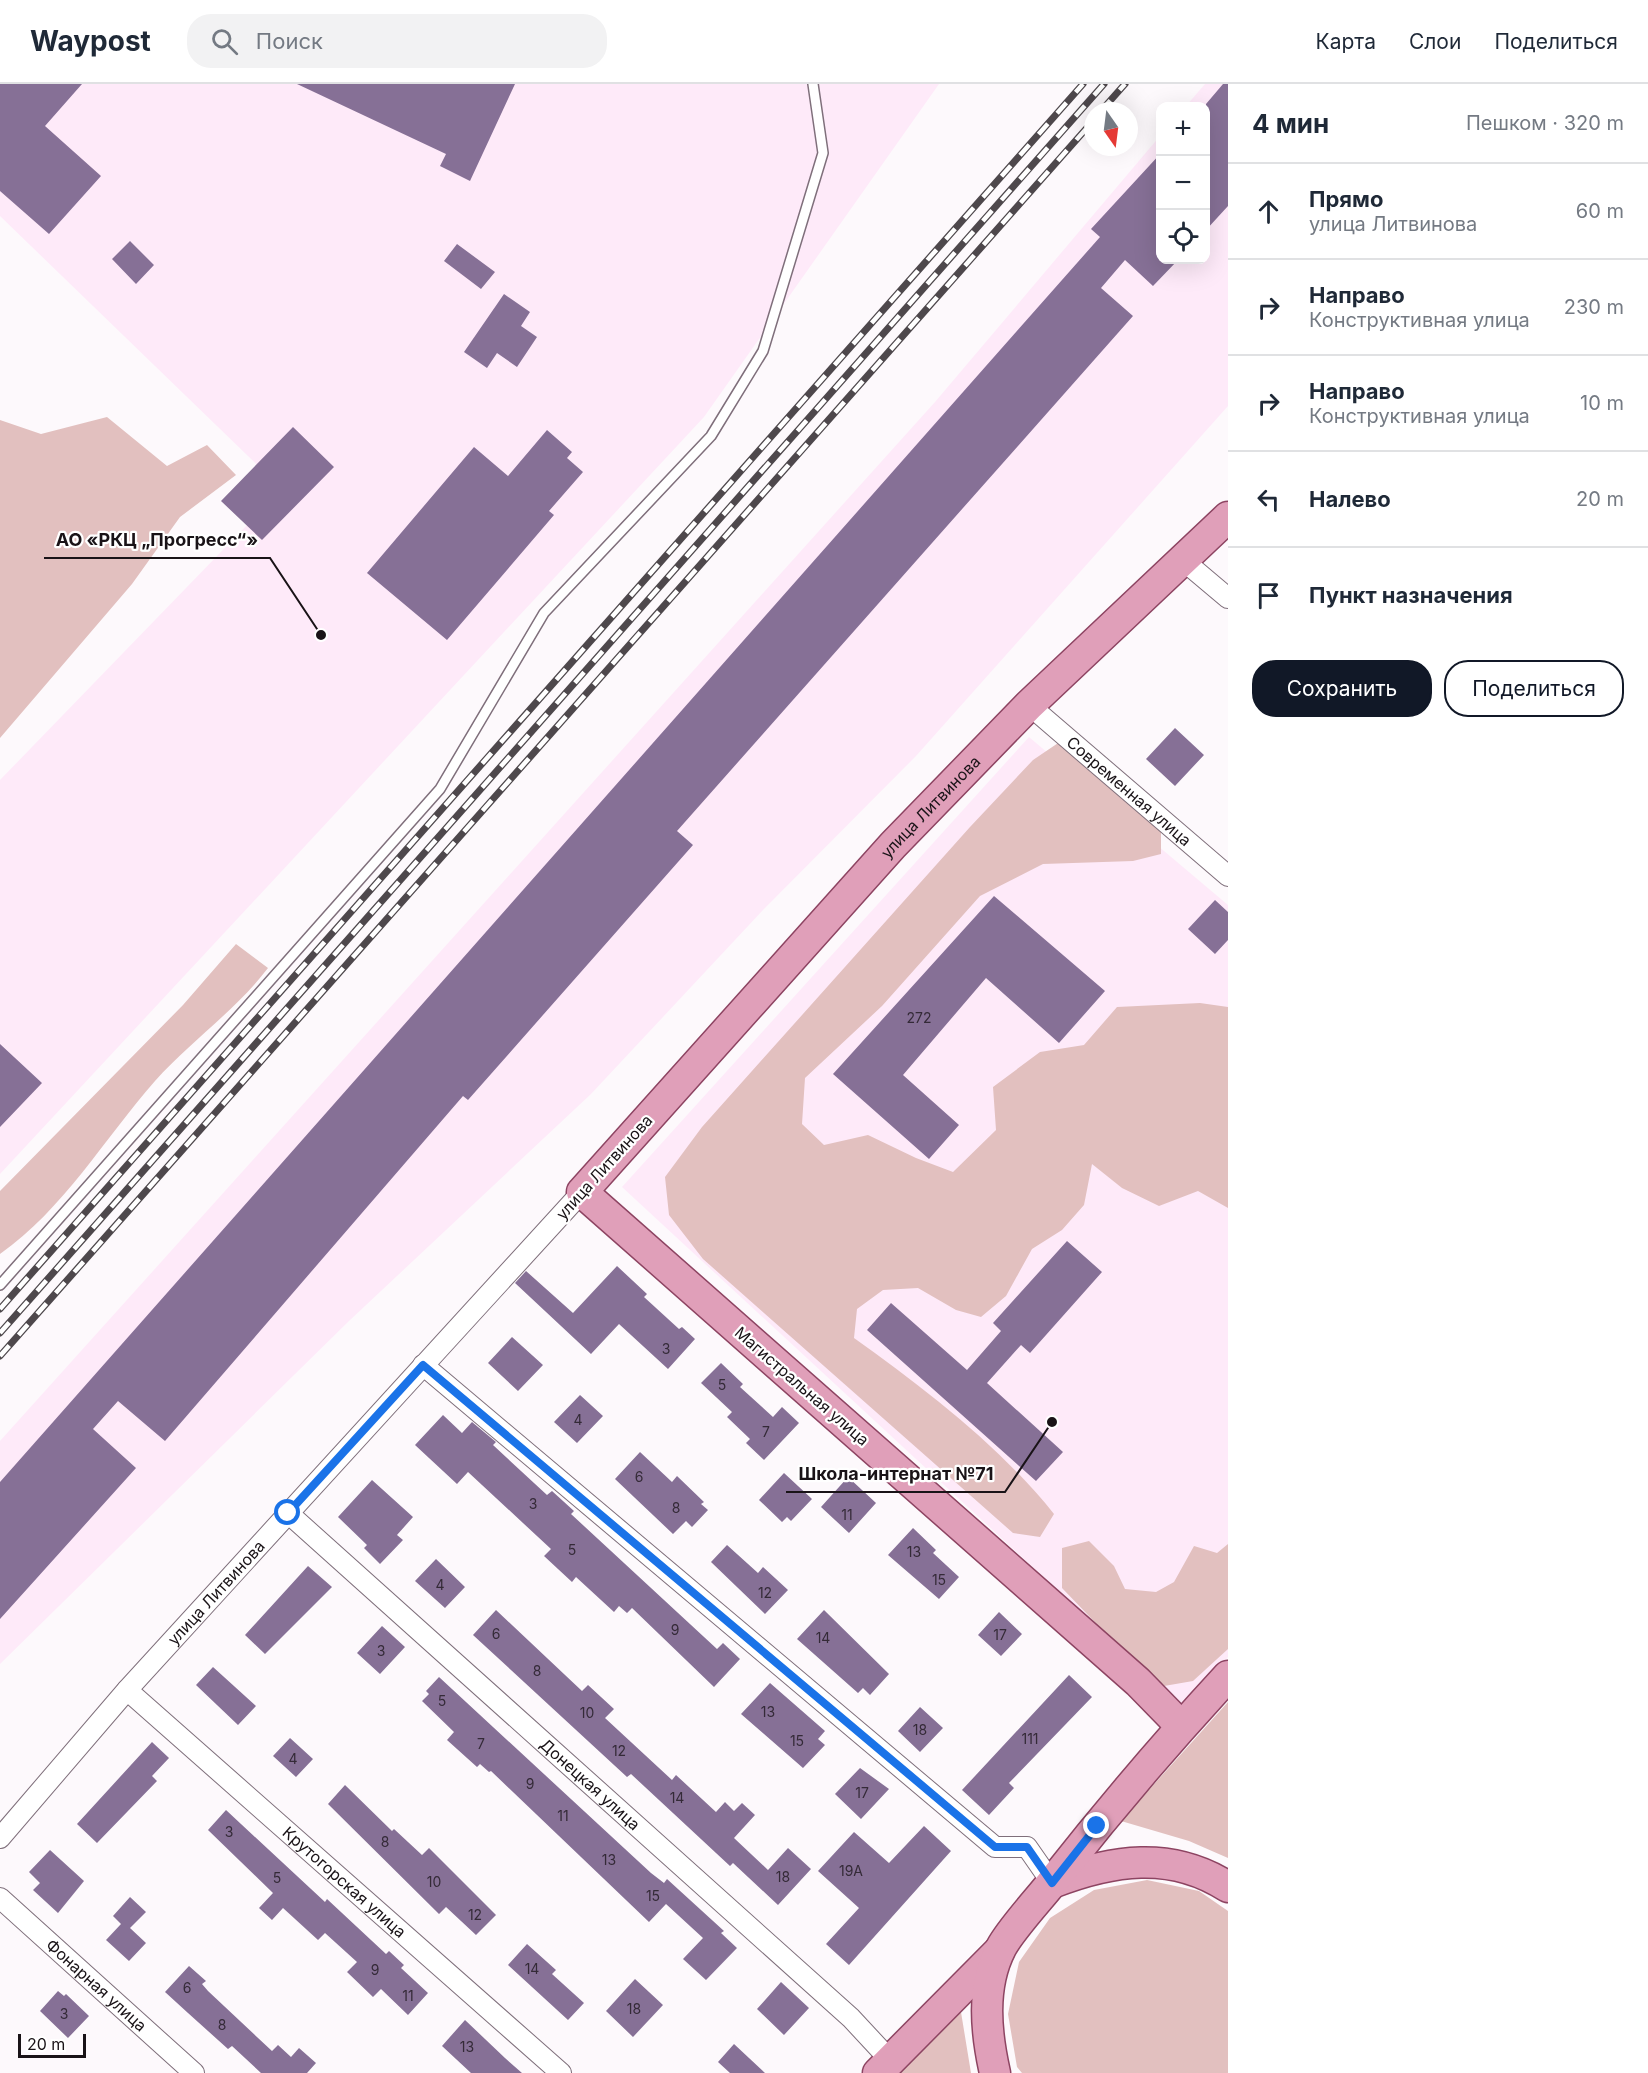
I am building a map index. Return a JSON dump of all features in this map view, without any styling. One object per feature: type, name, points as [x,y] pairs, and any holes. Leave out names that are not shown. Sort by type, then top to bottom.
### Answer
[{"type":"main road","name":"улица Литвинова","points":[[582,1192],[893,845],[1029,705],[1228,517]]},
{"type":"main road","name":"Магистральная улица","points":[[582,1192],[1138,1682],[1181,1726]]},
{"type":"main road","points":[[884,2066],[1001,1948],[1181,1726],[1228,1676]]},
{"type":"main road","points":[[1052,1883],[1088,1869],[1135,1862],[1175,1864],[1212,1876],[1228,1887]]},
{"type":"main road","points":[[995,2073],[986,2032],[989,1991],[1001,1948]]},
{"type":"street","points":[[1184,561],[1228,598]]},
{"type":"street","name":"Современная улица","points":[[1029,705],[1228,876]]},
{"type":"street","name":"улица Литвинова","points":[[0,1838],[127,1690],[582,1192]]},
{"type":"street","points":[[423,1365],[995,1847],[1027,1847],[1052,1883]]},
{"type":"street","name":"Донецкая улица","points":[[288,1513],[851,2018],[884,2066]]},
{"type":"street","name":"Крутогорская улица","points":[[127,1690],[561,2073]]},
{"type":"street","name":"Фонарная улица","points":[[0,1898],[194,2073]]},
{"type":"lane","points":[[0,1285],[440,789],[544,613],[711,436],[763,351],[823,153],[813,84]]},
{"type":"shaded area","points":[[0,84],[939,84],[704,417],[0,1174],[0,780],[282,489],[0,216]]},
{"type":"shaded area","points":[[1205,84],[1228,84],[1228,406],[916,756],[763,910],[591,1094],[349,1321],[0,1664],[0,1441],[935,402],[1156,141],[1156,264],[1210,264],[1210,102],[1189,102]]},
{"type":"shaded area","points":[[107,417],[167,466],[207,445],[236,475],[180,517],[132,584],[0,738],[0,420],[41,434]]},
{"type":"shaded area","points":[[1029,737],[1228,905],[1228,1657],[1184,1707],[622,1187]]},
{"type":"shaded area","points":[[1067,737],[1161,824],[1161,854],[1133,861],[1043,864],[980,896],[882,1006],[805,1078],[802,1124],[824,1145],[868,1135],[916,1158],[953,1172],[996,1130],[993,1087],[1040,1052],[1084,1045],[1117,1007],[1200,1003],[1228,1007],[1228,1208],[1198,1191],[1159,1206],[1122,1188],[1092,1164],[1084,1205],[1062,1230],[1032,1249],[1006,1296],[981,1317],[956,1310],[918,1288],[883,1290],[857,1309],[854,1338],[934,1398],[985,1441],[1033,1489],[1054,1514],[1040,1537],[1013,1533],[703,1259],[669,1215],[665,1177],[702,1127],[970,827],[1033,760]]},
{"type":"shaded area","points":[[236,944],[268,968],[228,1012],[183,1052],[155,1081],[64,1195],[23,1236],[0,1254],[0,1191],[183,1005]]},
{"type":"shaded area","points":[[1089,1541],[1114,1566],[1125,1589],[1156,1592],[1174,1582],[1194,1546],[1217,1553],[1228,1544],[1228,1649],[1193,1681],[1164,1686],[1114,1642],[1062,1588],[1062,1548]]},
{"type":"shaded area","points":[[1228,1702],[1228,1858],[1189,1841],[1121,1821]]},
{"type":"shaded area","points":[[1147,1880],[1199,1891],[1228,1911],[1228,2073],[1022,2073],[1017,2067],[1008,2014],[1019,1962],[1050,1918],[1094,1890]]},
{"type":"shaded area","points":[[960,2006],[971,2073],[900,2073]]},
{"type":"building","points":[[0,84],[82,84],[45,126],[101,176],[49,234],[0,191]]},
{"type":"building","points":[[297,84],[515,84],[470,181],[440,166],[446,154]]},
{"type":"building","points":[[1223,84],[1228,84],[1228,206],[1210,226],[1210,102],[1208,102]]},
{"type":"building","points":[[1156,158],[1156,264],[1174,264],[1153,286],[1125,260],[1101,288],[1133,316],[677,831],[693,845],[468,1100],[463,1096],[165,1441],[118,1401],[93,1429],[136,1468],[0,1619],[0,1482],[1100,237],[1091,229]]},
{"type":"building","points":[[130,241],[154,265],[136,284],[112,259]]},
{"type":"building","points":[[457,244],[495,272],[481,289],[444,261]]},
{"type":"building","points":[[504,294],[530,312],[521,326],[537,337],[517,367],[497,353],[487,368],[464,352]]},
{"type":"building","points":[[293,427],[334,467],[262,540],[221,501]]},
{"type":"building","points":[[547,430],[572,452],[567,458],[583,472],[549,511],[554,515],[447,640],[367,573],[474,447],[508,476]]},
{"type":"building","points":[[1175,728],[1204,755],[1175,786],[1146,759]]},
{"type":"building","points":[[994,896],[1105,991],[1059,1043],[986,978],[903,1075],[959,1125],[929,1159],[833,1074]]},
{"type":"building","points":[[1215,900],[1228,912],[1228,940],[1215,954],[1188,929]]},
{"type":"building","points":[[0,1044],[42,1083],[0,1127]]},
{"type":"building","points":[[1067,1241],[1102,1272],[1030,1353],[1021,1345],[987,1383],[1063,1452],[1036,1481],[867,1330],[891,1303],[967,1370],[1001,1331],[993,1323]]},
{"type":"building","points":[[617,1266],[647,1294],[644,1297],[679,1329],[682,1327],[695,1339],[668,1369],[619,1324],[591,1354],[515,1283],[526,1271],[573,1313]]},
{"type":"building","points":[[512,1337],[543,1365],[518,1391],[488,1363]]},
{"type":"building","points":[[721,1363],[743,1384],[740,1387],[773,1417],[782,1407],[799,1423],[764,1460],[746,1443],[750,1439],[727,1417],[732,1412],[701,1383]]},
{"type":"building","points":[[580,1395],[603,1416],[577,1443],[554,1422]]},
{"type":"building","points":[[443,1415],[462,1433],[472,1422],[496,1442],[493,1445],[547,1495],[552,1491],[574,1511],[571,1514],[717,1649],[723,1643],[740,1659],[714,1687],[632,1608],[627,1613],[619,1606],[614,1612],[576,1577],[572,1582],[544,1556],[551,1549],[468,1472],[457,1484],[415,1445]]},
{"type":"building","points":[[640,1452],[672,1482],[677,1476],[704,1502],[701,1504],[708,1510],[692,1527],[686,1521],[673,1534],[615,1479]]},
{"type":"building","points":[[784,1473],[812,1499],[791,1521],[787,1517],[782,1522],[759,1500]]},
{"type":"building","points":[[848,1477],[876,1503],[849,1533],[821,1507]]},
{"type":"building","points":[[372,1480],[413,1517],[397,1535],[403,1540],[380,1564],[364,1548],[367,1545],[338,1517]]},
{"type":"building","points":[[913,1528],[936,1550],[933,1553],[959,1577],[939,1599],[888,1555]]},
{"type":"building","points":[[727,1545],[758,1573],[763,1567],[788,1590],[765,1614],[711,1562]]},
{"type":"building","points":[[436,1559],[465,1587],[445,1608],[415,1581]]},
{"type":"building","points":[[308,1566],[332,1587],[265,1654],[245,1635]]},
{"type":"building","points":[[496,1610],[582,1691],[588,1685],[614,1709],[605,1718],[672,1780],[676,1775],[716,1812],[725,1802],[734,1811],[742,1803],[755,1815],[734,1838],[768,1870],[788,1848],[811,1869],[778,1905],[733,1863],[730,1866],[631,1774],[627,1777],[473,1635]]},
{"type":"building","points":[[824,1610],[889,1674],[870,1695],[863,1688],[858,1693],[797,1639]]},
{"type":"building","points":[[999,1612],[1022,1634],[1001,1656],[978,1635]]},
{"type":"building","points":[[382,1626],[405,1647],[380,1674],[357,1653]]},
{"type":"building","points":[[213,1667],[256,1706],[238,1725],[196,1685]]},
{"type":"building","points":[[1069,1675],[1092,1697],[1009,1783],[1014,1788],[989,1815],[962,1790]]},
{"type":"building","points":[[439,1677],[651,1873],[664,1883],[667,1879],[724,1931],[721,1933],[737,1948],[706,1980],[683,1959],[703,1938],[666,1904],[649,1922],[491,1771],[489,1772],[480,1764],[477,1767],[447,1740],[454,1732],[422,1701],[429,1694],[426,1691]]},
{"type":"building","points":[[770,1683],[825,1731],[818,1739],[825,1745],[803,1768],[741,1714]]},
{"type":"building","points":[[920,1707],[943,1728],[920,1752],[898,1731]]},
{"type":"building","points":[[290,1738],[313,1759],[296,1777],[273,1756]]},
{"type":"building","points":[[152,1742],[169,1758],[152,1776],[157,1781],[97,1843],[77,1824]]},
{"type":"building","points":[[860,1768],[889,1789],[861,1819],[835,1794]]},
{"type":"building","points":[[345,1785],[392,1831],[394,1829],[422,1855],[429,1848],[496,1915],[476,1935],[446,1907],[439,1914],[328,1804]]},
{"type":"building","points":[[226,1810],[325,1902],[327,1899],[386,1954],[389,1951],[404,1965],[401,1968],[428,1993],[408,2015],[381,1989],[373,1997],[347,1972],[357,1962],[325,1933],[318,1940],[283,1908],[272,1920],[259,1908],[273,1893],[208,1830]]},
{"type":"building","points":[[924,1826],[951,1851],[849,1965],[826,1944],[859,1908],[818,1871],[854,1832],[889,1863]]},
{"type":"building","points":[[50,1850],[84,1881],[58,1913],[33,1890],[40,1883],[29,1872]]},
{"type":"building","points":[[130,1897],[146,1912],[130,1928],[146,1943],[129,1961],[106,1940],[121,1924],[113,1916]]},
{"type":"building","points":[[527,1944],[556,1970],[552,1974],[584,2003],[568,2020],[508,1965]]},
{"type":"building","points":[[189,1966],[206,1981],[202,1984],[208,1991],[272,2051],[278,2045],[291,2057],[299,2048],[316,2063],[307,2073],[261,2073],[232,2046],[228,2049],[165,1992]]},
{"type":"building","points":[[635,1979],[663,2005],[633,2037],[606,2011]]},
{"type":"building","points":[[781,1982],[809,2008],[784,2035],[757,2009]]},
{"type":"building","points":[[58,1991],[64,1996],[66,1994],[89,2016],[68,2038],[40,2011]]},
{"type":"building","points":[[465,2020],[522,2073],[471,2073],[442,2046]]},
{"type":"building","points":[[734,2044],[765,2073],[730,2073],[718,2062]]},
{"type":"railway","points":[[0,1309],[1083,84]]},
{"type":"railway","points":[[0,1333],[1104,84]]},
{"type":"railway","points":[[1109,102],[1125,84]]},
{"type":"railway","points":[[0,1356],[1084,131]]},
{"type":"place","name":"АО «РКЦ „Прогресс“»","points":[[321,635]]},
{"type":"place","name":"Школа-интернат №71","points":[[1052,1422]]},
{"type":"route","points":[[288,1513],[423,1365],[995,1847],[1027,1847],[1052,1883],[1097,1826]]}]
